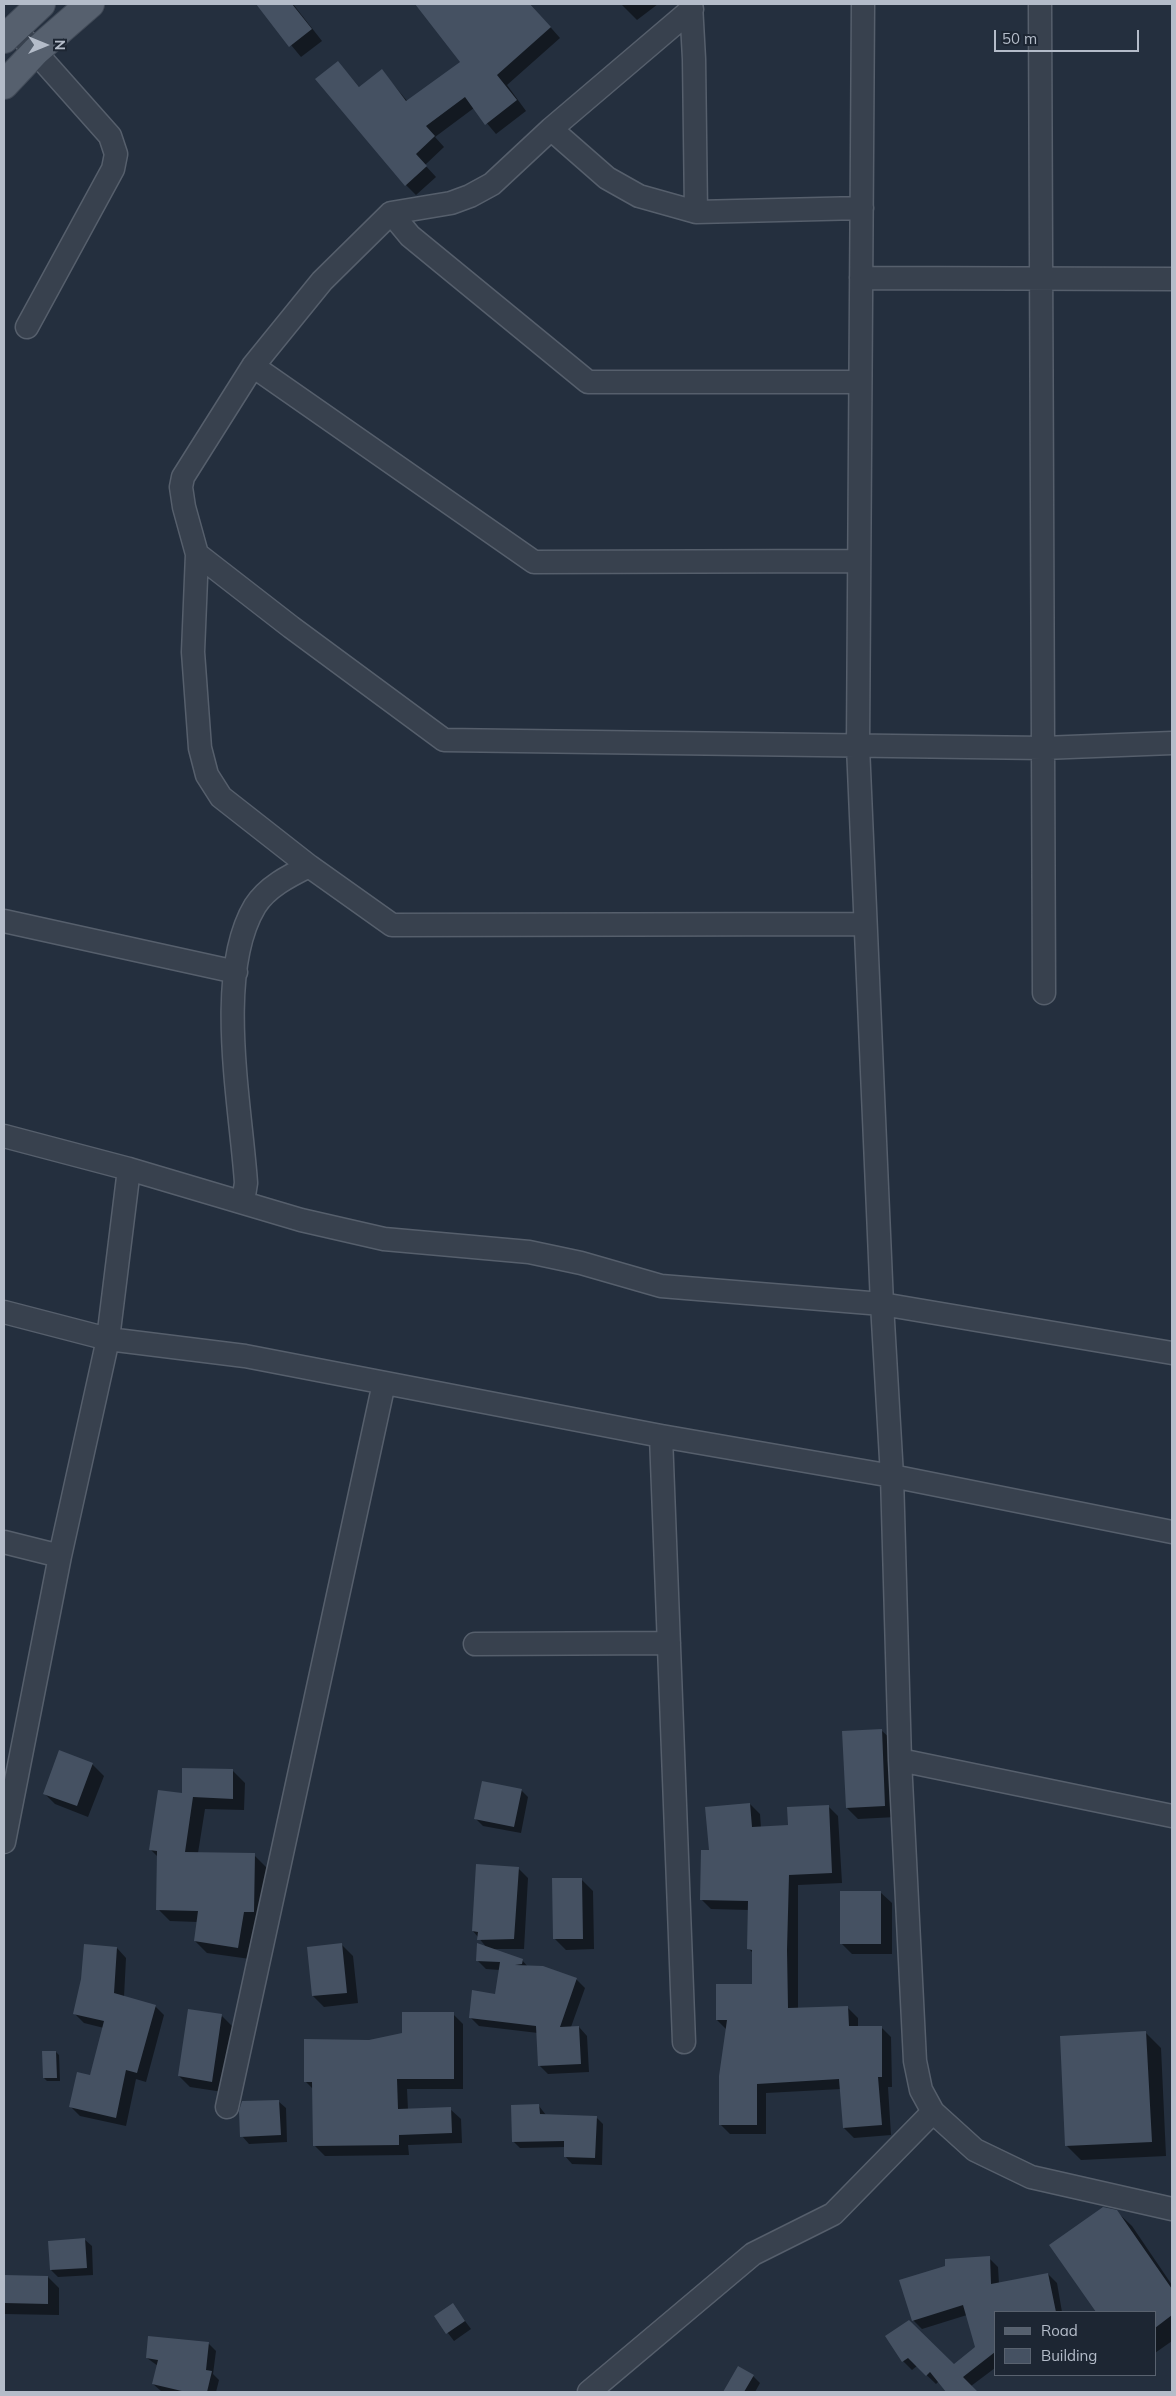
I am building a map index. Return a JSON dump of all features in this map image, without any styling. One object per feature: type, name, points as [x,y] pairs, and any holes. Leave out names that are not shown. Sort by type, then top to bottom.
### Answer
[{"type":"main road","points":[[9,34],[41,4]]},
{"type":"main road","points":[[4,85],[36,51],[90,4]]},
{"type":"street","points":[[863,4],[858,746],[882,1304],[892,1476],[900,1760],[915,2061],[921,2090],[933,2112],[975,2150],[1031,2177],[1108,2196],[1171,2206]]},
{"type":"street","points":[[1040,4],[1044,992]]},
{"type":"street","points":[[691,6],[696,212]]},
{"type":"street","points":[[691,6],[551,129],[492,184],[470,196],[451,203],[392,213],[322,281],[252,366],[183,477],[184,507],[197,554],[193,652],[200,748],[207,775],[221,797],[309,866],[392,925],[865,924]]},
{"type":"street","points":[[9,34],[36,51],[110,136],[116,154],[113,169],[26,327]]},
{"type":"street","points":[[551,129],[607,178],[639,196],[696,212],[862,208]]},
{"type":"street","points":[[392,213],[410,236],[588,382],[860,382]]},
{"type":"street","points":[[861,278],[1172,279]]},
{"type":"street","points":[[252,366],[534,562],[858,561]]},
{"type":"street","points":[[197,554],[291,627],[444,740],[1043,748],[1172,743]]},
{"type":"street","points":[[243,1202],[246,1184],[235,1067],[233,1007],[240,939],[255,905],[279,881],[309,866]]},
{"type":"street","points":[[4,921],[236,972]]},
{"type":"street","points":[[4,1136],[129,1169],[300,1220],[384,1239],[529,1252],[581,1263],[661,1286],[882,1304],[1172,1353]]},
{"type":"street","points":[[4,1842],[13,1745],[60,1556],[108,1339],[129,1169]]},
{"type":"street","points":[[4,1312],[108,1339],[246,1356],[661,1436],[892,1476],[1172,1532]]},
{"type":"street","points":[[227,2107],[384,1383]]},
{"type":"street","points":[[661,1436],[684,2042]]},
{"type":"street","points":[[4,1542],[60,1556]]},
{"type":"street","points":[[475,1644],[669,1644]]},
{"type":"street","points":[[900,1760],[1172,1816]]},
{"type":"street","points":[[589,2392],[752,2254],[833,2214],[933,2112]]},
{"type":"building","points":[[256,4],[292,4],[312,29],[289,47]]},
{"type":"building","points":[[415,4],[530,4],[551,27],[497,75],[517,100],[485,125],[465,97],[426,126],[435,136],[416,154],[427,166],[405,186],[315,79],[338,61],[359,87],[382,69],[406,101],[460,62]]},
{"type":"building","points":[[882,1729],[885,1806],[846,1808],[842,1731]]},
{"type":"building","points":[[59,1750],[93,1763],[77,1806],[43,1794]]},
{"type":"building","points":[[182,1768],[233,1769],[233,1799],[193,1797],[185,1852],[255,1853],[254,1912],[244,1912],[238,1948],[194,1941],[198,1911],[156,1910],[157,1851],[149,1850],[158,1790],[182,1793]]},
{"type":"building","points":[[482,1781],[522,1789],[514,1827],[474,1819]]},
{"type":"building","points":[[750,1803],[752,1827],[788,1825],[787,1807],[829,1805],[832,1873],[789,1875],[788,2008],[848,2006],[849,2026],[882,2026],[882,2077],[878,2077],[882,2125],[843,2128],[839,2079],[757,2084],[757,2125],[719,2125],[719,2076],[727,2020],[716,2020],[716,1984],[752,1984],[752,1950],[747,1949],[748,1901],[700,1900],[701,1850],[709,1850],[705,1807]]},
{"type":"building","points":[[476,1864],[519,1867],[514,1939],[477,1940],[478,1932],[472,1931]]},
{"type":"building","points":[[552,1878],[582,1878],[583,1939],[553,1939]]},
{"type":"building","points":[[840,1891],[881,1891],[881,1944],[840,1944]]},
{"type":"building","points":[[342,1943],[347,1993],[312,1996],[307,1947]]},
{"type":"building","points":[[477,1943],[523,1959],[522,1964],[515,1965],[543,1966],[577,1978],[560,2027],[579,2026],[581,2064],[538,2066],[536,2026],[469,2018],[472,1990],[495,1994],[500,1962],[476,1961]]},
{"type":"building","points":[[84,1944],[117,1947],[114,1993],[156,2005],[137,2073],[126,2070],[116,2118],[69,2107],[77,2072],[90,2075],[104,2021],[73,2014],[81,1979]]},
{"type":"building","points":[[188,2009],[222,2014],[212,2082],[178,2076]]},
{"type":"building","points":[[402,2012],[454,2012],[454,2079],[397,2079],[398,2109],[451,2107],[452,2133],[399,2135],[399,2145],[313,2146],[312,2082],[304,2082],[304,2039],[369,2040],[402,2033]]},
{"type":"building","points":[[1146,2031],[1152,2142],[1065,2146],[1060,2036]]},
{"type":"building","points":[[42,2051],[56,2051],[57,2078],[43,2078]]},
{"type":"building","points":[[279,2100],[281,2135],[240,2137],[239,2111],[242,2101]]},
{"type":"building","points":[[539,2104],[540,2114],[597,2116],[595,2158],[564,2157],[564,2141],[512,2142],[511,2105]]},
{"type":"building","points":[[1103,2207],[1117,2210],[1172,2289],[1172,2315],[1156,2327],[1156,2311],[1095,2311],[1049,2245]]},
{"type":"building","points":[[85,2238],[87,2268],[50,2270],[48,2241]]},
{"type":"building","points":[[990,2256],[991,2284],[1048,2273],[1056,2311],[994,2311],[994,2353],[963,2377],[978,2392],[946,2392],[930,2372],[926,2376],[908,2358],[902,2362],[885,2336],[909,2320],[954,2364],[975,2347],[963,2305],[912,2321],[899,2280],[945,2266],[945,2259]]},
{"type":"building","points":[[4,2275],[48,2276],[48,2304],[4,2303]]},
{"type":"building","points":[[453,2303],[465,2321],[446,2334],[434,2316]]},
{"type":"building","points":[[148,2336],[209,2342],[206,2370],[212,2371],[207,2392],[186,2392],[152,2384],[158,2360],[146,2358]]},
{"type":"building","points":[[738,2366],[754,2375],[744,2392],[723,2392]]}]
